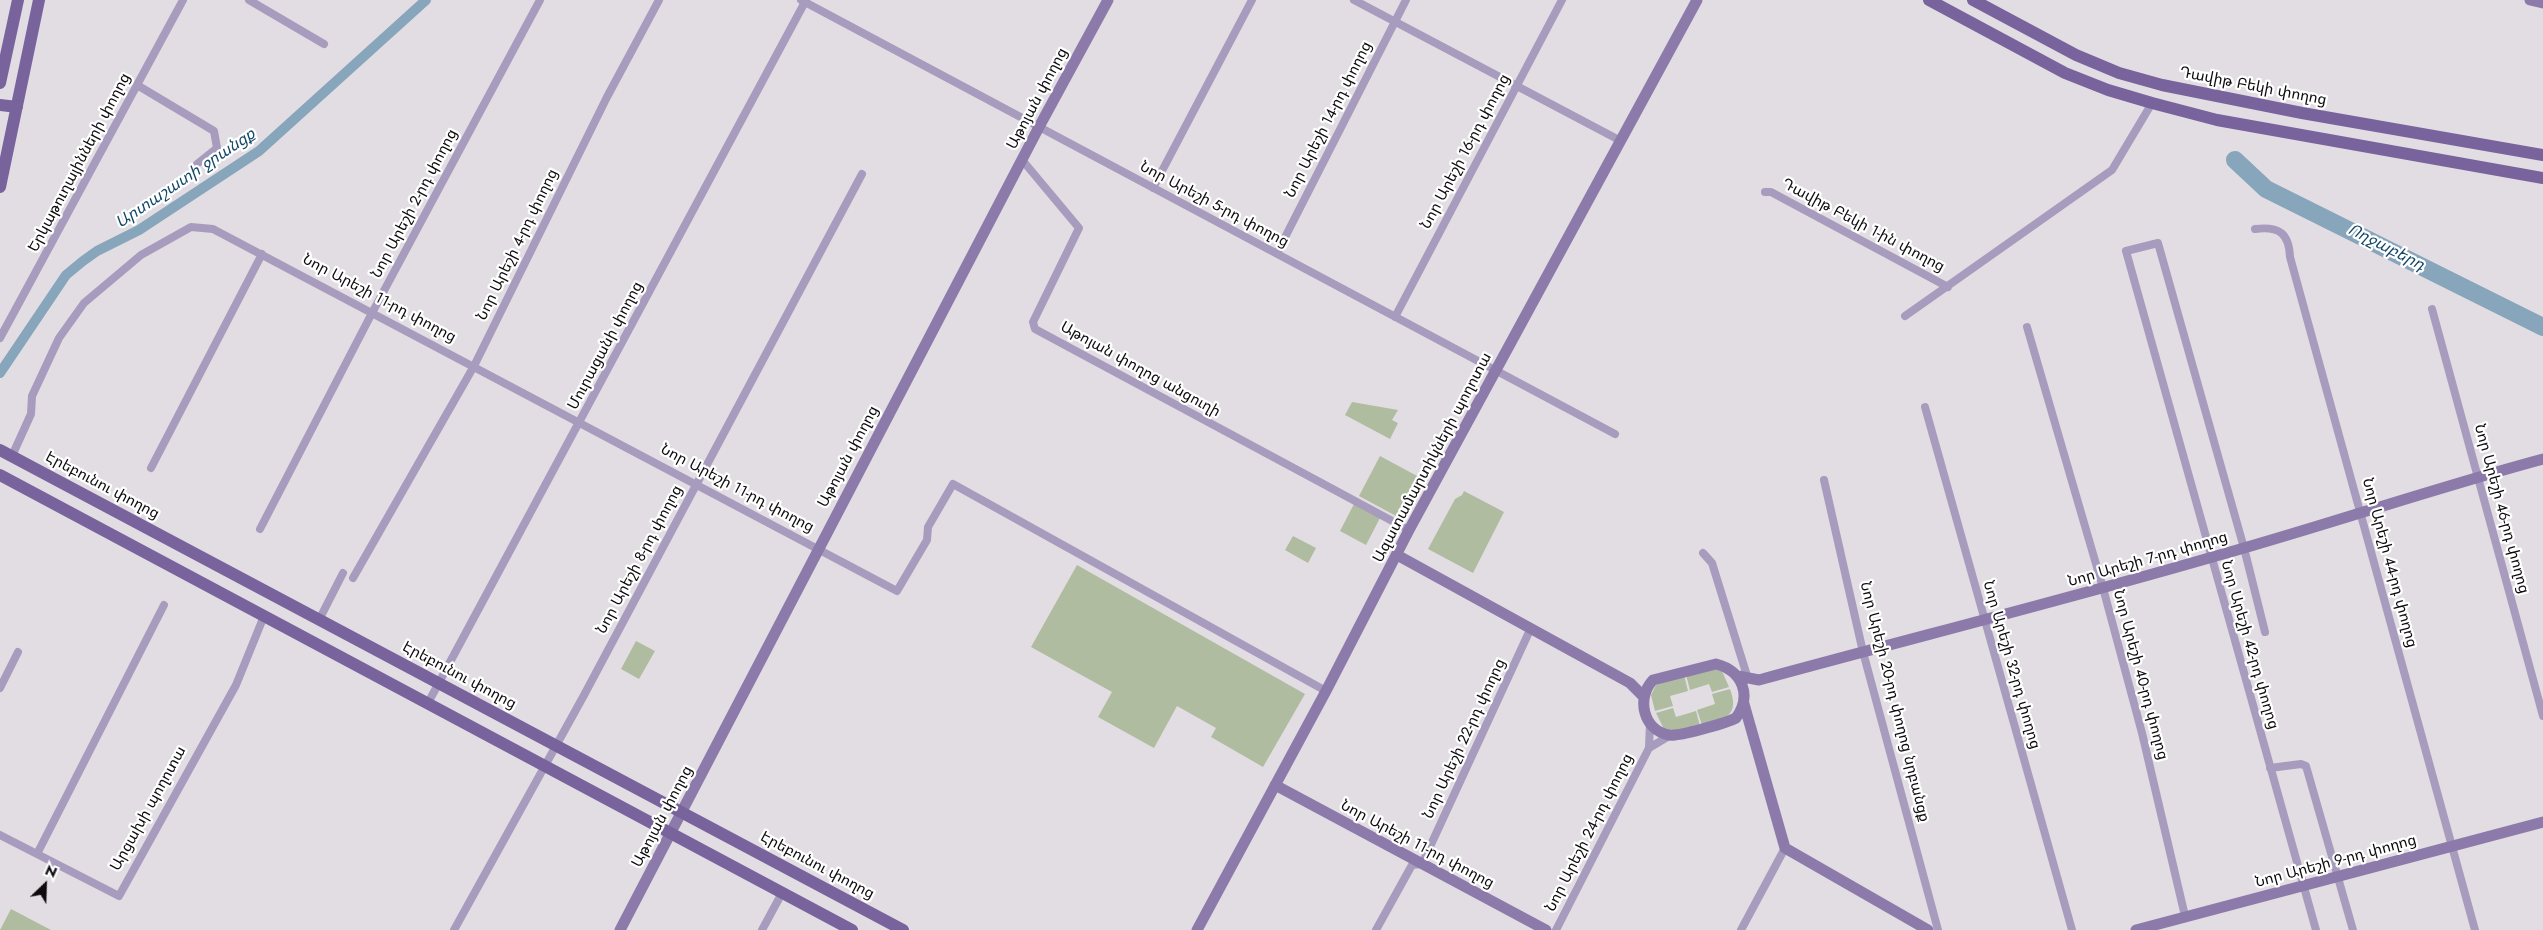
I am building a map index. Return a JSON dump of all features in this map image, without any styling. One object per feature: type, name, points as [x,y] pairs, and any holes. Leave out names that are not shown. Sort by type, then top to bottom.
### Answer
[{"type":"main road","points":[[0,83],[18,0]]},
{"type":"main road","points":[[0,187],[40,0]]},
{"type":"main road","points":[[1929,0],[2066,73],[2108,90],[2152,104],[2217,120],[2543,178]]},
{"type":"main road","name":"Դավիթ Բեկի փողոց","points":[[1973,0],[2076,55],[2119,73],[2162,85],[2302,113],[2543,155]]},
{"type":"main road","points":[[0,105],[17,107]]},
{"type":"main road","name":"Էրեբունու փողոց","points":[[0,450],[903,930]]},
{"type":"main road","points":[[0,474],[852,930]]},
{"type":"street","name":"Երկաթուղայինների փողոց","points":[[0,338],[183,0]]},
{"type":"street","points":[[248,0],[324,44]]},
{"type":"street","name":"Նոր Արեշի 2-րդ փողոց","points":[[260,529],[372,313],[540,0]]},
{"type":"street","name":"Նոր Արեշի 4-րդ փողոց","points":[[353,578],[474,366],[603,106],[659,0]]},
{"type":"street","name":"Աթոյան փողոց","points":[[620,930],[1039,127],[1108,0]]},
{"type":"street","points":[[1153,188],[1252,0]]},
{"type":"street","points":[[1354,0],[1621,141]]},
{"type":"street","name":"Նոր Արեշի 14-րդ փողոց","points":[[1277,254],[1406,0]]},
{"type":"street","name":"Նոր Արեշի 16-րդ փողոց","points":[[1395,317],[1562,0]]},
{"type":"street","name":"Ազատամարտիկների պողոտա","points":[[1197,930],[1326,691],[1409,530],[1696,0]]},
{"type":"street","points":[[2530,0],[2543,3]]},
{"type":"street","name":"Նոր Արեշի 5-րդ փողոց","points":[[804,1],[1614,434]]},
{"type":"street","name":"Մուրացանի փողոց","points":[[428,703],[580,423],[804,1]]},
{"type":"street","points":[[137,86],[214,131],[217,148],[197,164]]},
{"type":"street","points":[[1905,316],[2112,170],[2152,104]]},
{"type":"street","name":"Աթոյան փողոց անցուղի","points":[[1023,160],[1079,228],[1033,322],[1035,329],[1409,530]]},
{"type":"street","name":"Նոր Արեշի 8-րդ փողոց","points":[[454,930],[556,746],[862,174]]},
{"type":"street","name":"Դավիթ Բեկի 1-ին փողոց","points":[[1765,192],[1771,192],[1948,287]]},
{"type":"street","name":"Նոր Արեշի 11-րդ փողոց","points":[[12,456],[31,414],[32,396],[59,338],[84,303],[142,255],[191,227],[213,228],[897,591],[928,540],[928,527],[953,484],[1326,691]]},
{"type":"street","name":"Նոր Արեշի 44-րդ փողոց","points":[[2255,229],[2265,228],[2284,233],[2290,241],[2290,257],[2475,930]]},
{"type":"street","name":"Նոր Արեշի 42-րդ փողոց","points":[[2244,548],[2158,243],[2126,251],[2210,558],[2316,930]]},
{"type":"street","points":[[151,468],[262,254]]},
{"type":"street","name":"Նոր Արեշի 46-րդ փողոց","points":[[2432,309],[2543,716]]},
{"type":"street","name":"Նոր Արեշի 40-րդ փողոց","points":[[2027,327],[2103,588],[2142,733],[2185,916]]},
{"type":"street","name":"Նոր Արեշի 32-րդ փողոց","points":[[1925,407],[2072,930]]},
{"type":"street","name":"Նոր Արեշի 7-րդ փողոց","points":[[1733,720],[1736,718],[1744,698],[1748,678],[1863,652],[2103,588],[2244,548],[2479,476],[2543,460]]},
{"type":"street","name":"Նոր Արեշի 20-րդ փողոց նրբանցք","points":[[1824,480],[1863,652],[1938,930]]},
{"type":"street","points":[[2244,548],[2265,632]]},
{"type":"street","points":[[1703,553],[1712,563],[1748,678],[1744,698],[1750,727],[1785,848],[1928,930]]},
{"type":"street","points":[[1397,555],[1530,630],[1630,683],[1644,697]]},
{"type":"street","points":[[319,620],[343,573]]},
{"type":"street","points":[[38,854],[164,605]]},
{"type":"street","name":"Արցախի պողոտա","points":[[0,835],[119,896],[236,686],[264,616]]},
{"type":"street","name":"Նոր Արեշի 22-րդ փողոց","points":[[1376,930],[1412,865],[1422,864],[1530,630]]},
{"type":"street","points":[[0,688],[18,652]]},
{"type":"street","points":[[1630,683],[1653,680],[1716,664],[1725,666],[1748,678]]},
{"type":"street","points":[[1653,680],[1644,697],[1645,714],[1650,723],[1659,732],[1669,736],[1733,720],[1750,727]]},
{"type":"street","name":"Նոր Արեշի 24-րդ փողոց","points":[[1556,930],[1649,748],[1650,723]]},
{"type":"street","name":"Նոր Արեշի 24-րդ փողոց","points":[[1649,748],[1669,736]]},
{"type":"street","points":[[2270,768],[2301,764],[2306,766],[2353,930]]},
{"type":"street","name":"Նոր Արեշի 11-րդ փողոց","points":[[1275,785],[1546,930]]},
{"type":"street","name":"Նոր Արեշի 9-րդ փողոց","points":[[2136,930],[2543,822]]},
{"type":"street","points":[[1740,930],[1785,848]]},
{"type":"street","points":[[762,930],[782,892]]},
{"type":"green space","points":[[1352,402],[1398,410],[1392,420],[1398,423],[1390,439],[1345,415]]},
{"type":"green space","points":[[1380,456],[1419,477],[1398,517],[1359,496]]},
{"type":"green space","points":[[1464,491],[1504,512],[1473,573],[1428,549],[1455,499],[1462,495]]},
{"type":"green space","points":[[1354,504],[1380,518],[1366,545],[1340,531]]},
{"type":"green space","points":[[1293,536],[1316,548],[1308,563],[1285,550]]},
{"type":"green space","points":[[1077,565],[1305,694],[1263,767],[1211,737],[1216,728],[1177,706],[1154,748],[1098,717],[1112,692],[1031,647]]},
{"type":"green space","points":[[636,641],[655,651],[639,679],[621,669]]},
{"type":"green space","points":[[1714,669],[1722,671],[1729,687],[1712,692],[1709,684],[1690,690],[1686,675]]},
{"type":"green space","points":[[1684,675],[1688,691],[1670,696],[1673,706],[1655,711],[1651,695],[1656,685]]},
{"type":"green space","points":[[1730,689],[1733,698],[1732,711],[1724,718],[1702,725],[1697,710],[1715,704],[1712,694]]},
{"type":"green space","points":[[1673,708],[1676,717],[1696,711],[1700,726],[1675,731],[1664,729],[1656,713]]},
{"type":"green space","points":[[11,909],[51,930],[0,930]]},
{"type":"waterway","name":"Արտաշատի ջրանցք","points":[[0,373],[66,275],[97,251],[139,230],[259,151],[426,0]]},
{"type":"waterway","name":"Ողջաբերդ","points":[[2235,160],[2266,189],[2543,327]]}]
